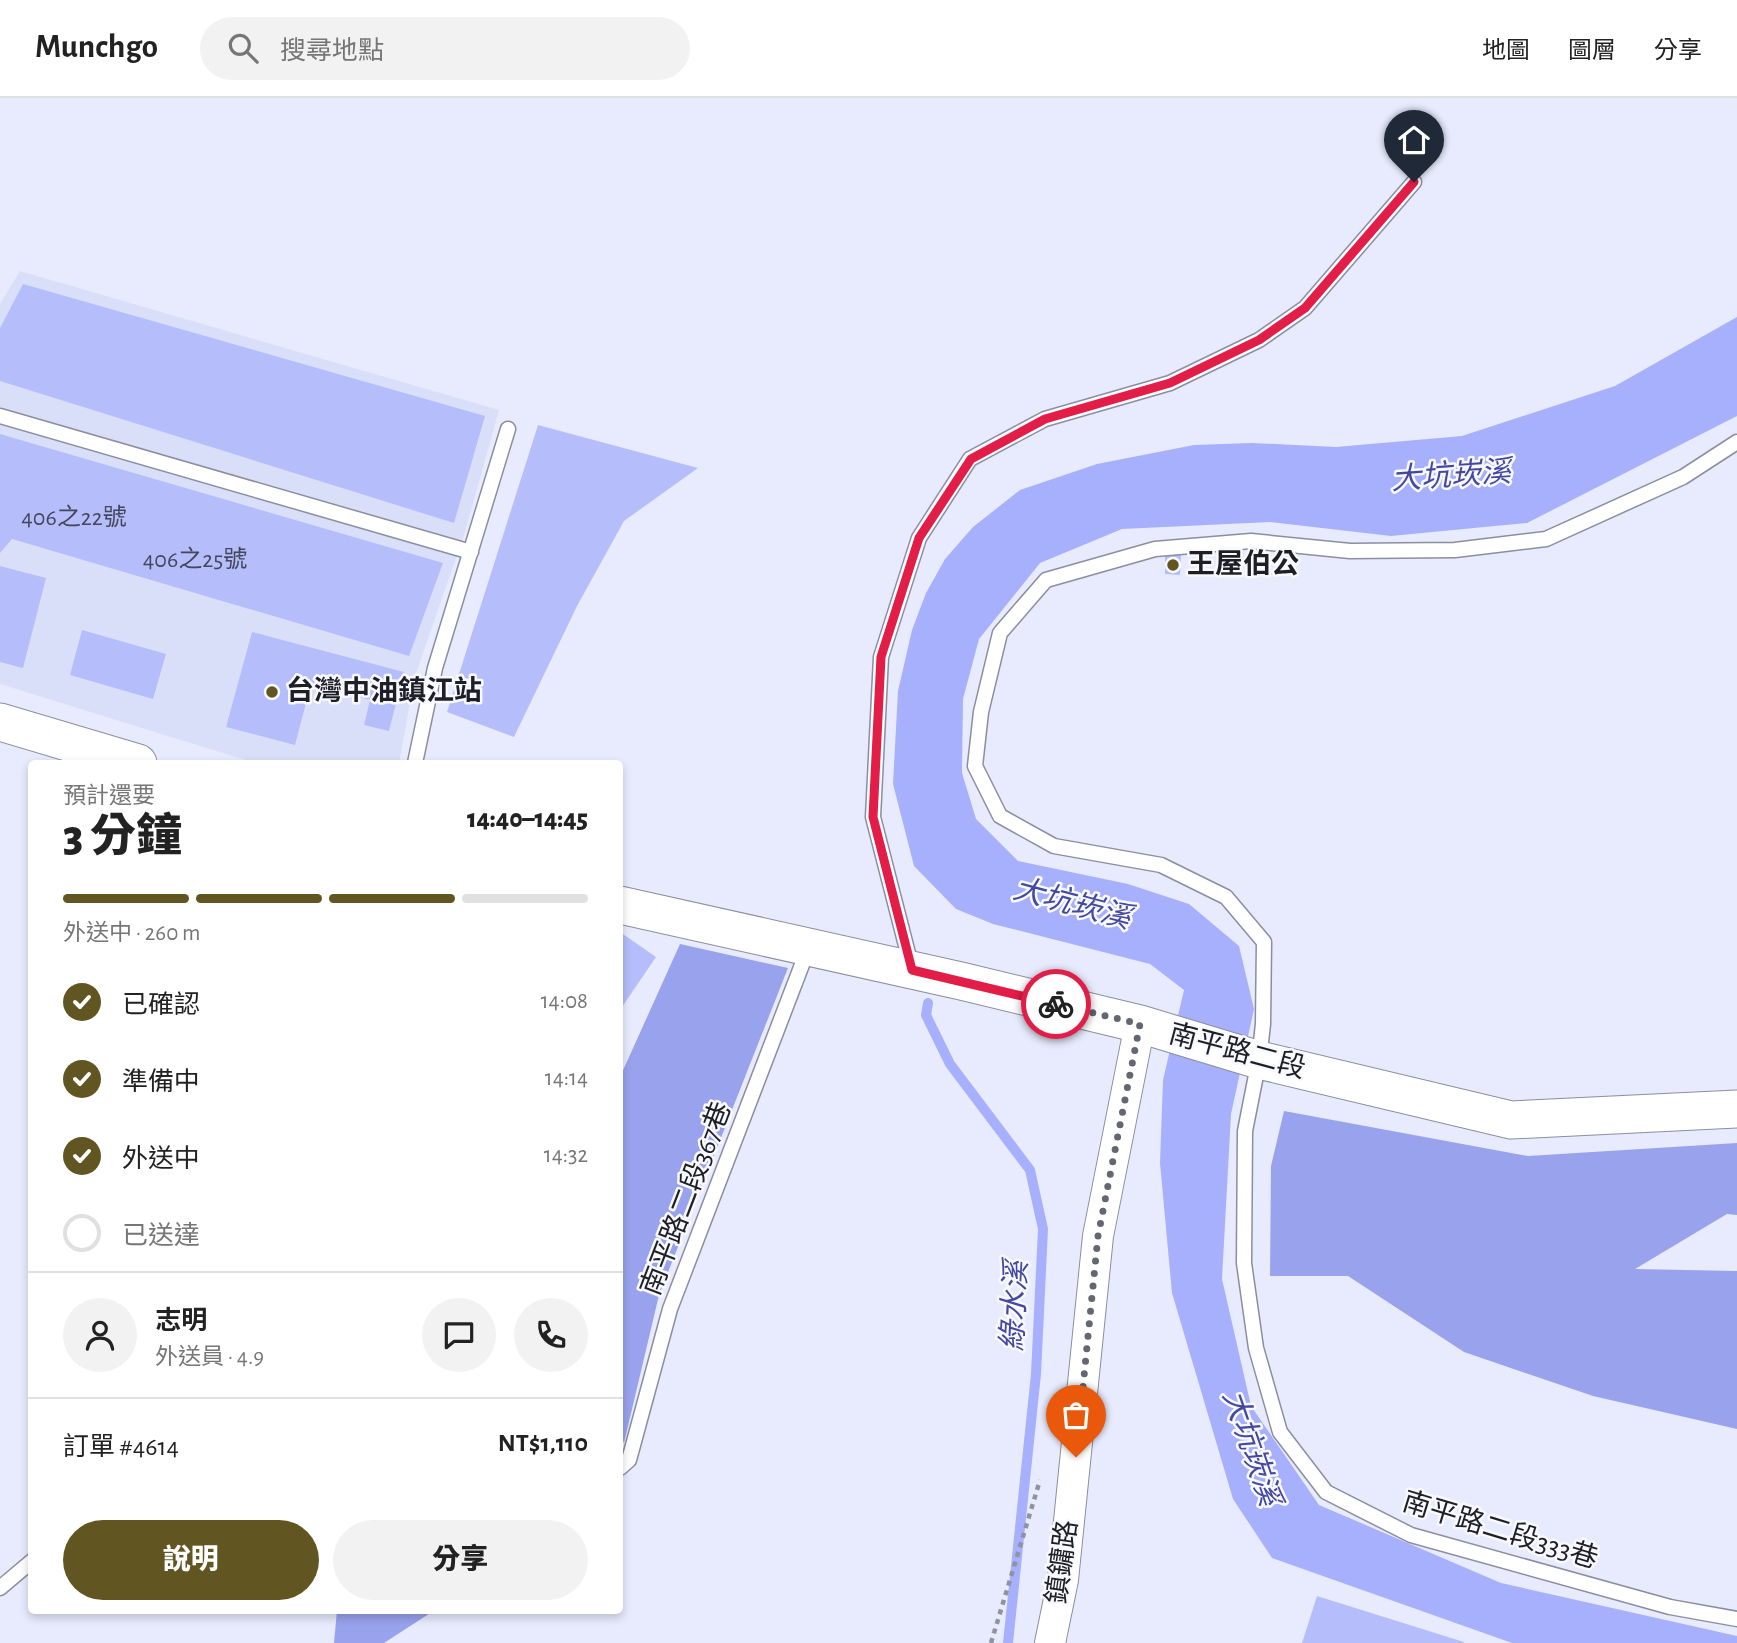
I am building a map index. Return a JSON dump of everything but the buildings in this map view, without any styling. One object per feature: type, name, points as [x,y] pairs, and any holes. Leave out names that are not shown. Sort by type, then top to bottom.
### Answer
[{"type":"street","points":[[0,722],[128,760]]},
{"type":"street","name":"南平路二段","points":[[623,906],[912,970],[1153,1029],[1255,1059],[1511,1120],[1737,1109]]},
{"type":"street","name":"鎮鏞路","points":[[1050,1643],[1063,1580],[1098,1236],[1153,1029]]},
{"type":"lane","points":[[912,970],[873,817],[881,657],[919,538],[926,527],[971,459],[1045,419],[1170,383],[1259,340],[1305,308],[1414,182]]},
{"type":"lane","points":[[0,416],[471,552]]},
{"type":"lane","points":[[416,760],[435,668],[508,429]]},
{"type":"lane","name":"南平路二段333巷","points":[[1737,442],[1683,477],[1546,539],[1455,550],[1350,551],[1251,541],[1155,549],[1046,580],[1000,633],[981,712],[975,766],[1000,816],[1054,846],[1161,865],[1226,897],[1264,942],[1263,1024],[1245,1131],[1244,1264],[1256,1348],[1280,1432],[1326,1492],[1411,1535],[1670,1607],[1737,1619]]},
{"type":"lane","name":"南平路二段367巷","points":[[623,1465],[629,1460],[670,1309],[809,948]]},
{"type":"lane","points":[[0,1588],[28,1564]]},
{"type":"path","points":[[991,1643],[1041,1476],[1073,1485]]},
{"type":"shaded area","points":[[20,271],[499,410],[465,532],[415,676],[400,760],[245,760],[0,684],[0,304]]},
{"type":"shaded area","points":[[680,944],[788,968],[659,1295],[624,1443],[623,1441],[623,1070]]},
{"type":"shaded area","points":[[1284,1111],[1528,1156],[1737,1143],[1737,1215],[1727,1214],[1635,1269],[1737,1271],[1737,1429],[1593,1396],[1464,1352],[1348,1276],[1270,1276],[1271,1166]]},
{"type":"shaded area","points":[[337,1614],[429,1614],[384,1643],[334,1643]]},
{"type":"water","name":"大坑崁溪","points":[[1737,317],[1737,416],[1527,523],[1391,536],[1270,522],[1122,529],[1040,563],[979,639],[963,699],[962,773],[976,819],[1018,861],[1128,884],[1189,904],[1239,946],[1254,1009],[1231,1114],[1222,1279],[1251,1406],[1319,1505],[1501,1583],[1737,1636],[1737,1643],[1512,1643],[1272,1558],[1233,1499],[1172,1293],[1160,1163],[1163,1080],[1184,990],[1150,964],[993,924],[956,909],[914,866],[893,784],[898,691],[912,630],[926,593],[945,559],[973,527],[1020,490],[1097,464],[1194,445],[1252,443],[1336,447],[1462,436],[1615,386]]},
{"type":"waterway","name":"綠水溪","points":[[928,1003],[926,1015],[950,1064],[1030,1170],[1043,1229],[1036,1374],[1008,1643]]},
{"type":"way so far","points":[[1056,1004],[1140,1024],[1098,1236],[1076,1457]]},
{"type":"place","name":"王屋伯公","points":[[1173,565]]},
{"type":"place","name":"台灣中油鎮江站","points":[[272,692]]},
{"type":"route","points":[[1056,1004],[912,970],[873,817],[881,657],[919,538],[971,459],[1045,419],[1170,383],[1259,340],[1305,308],[1414,182]]}]
